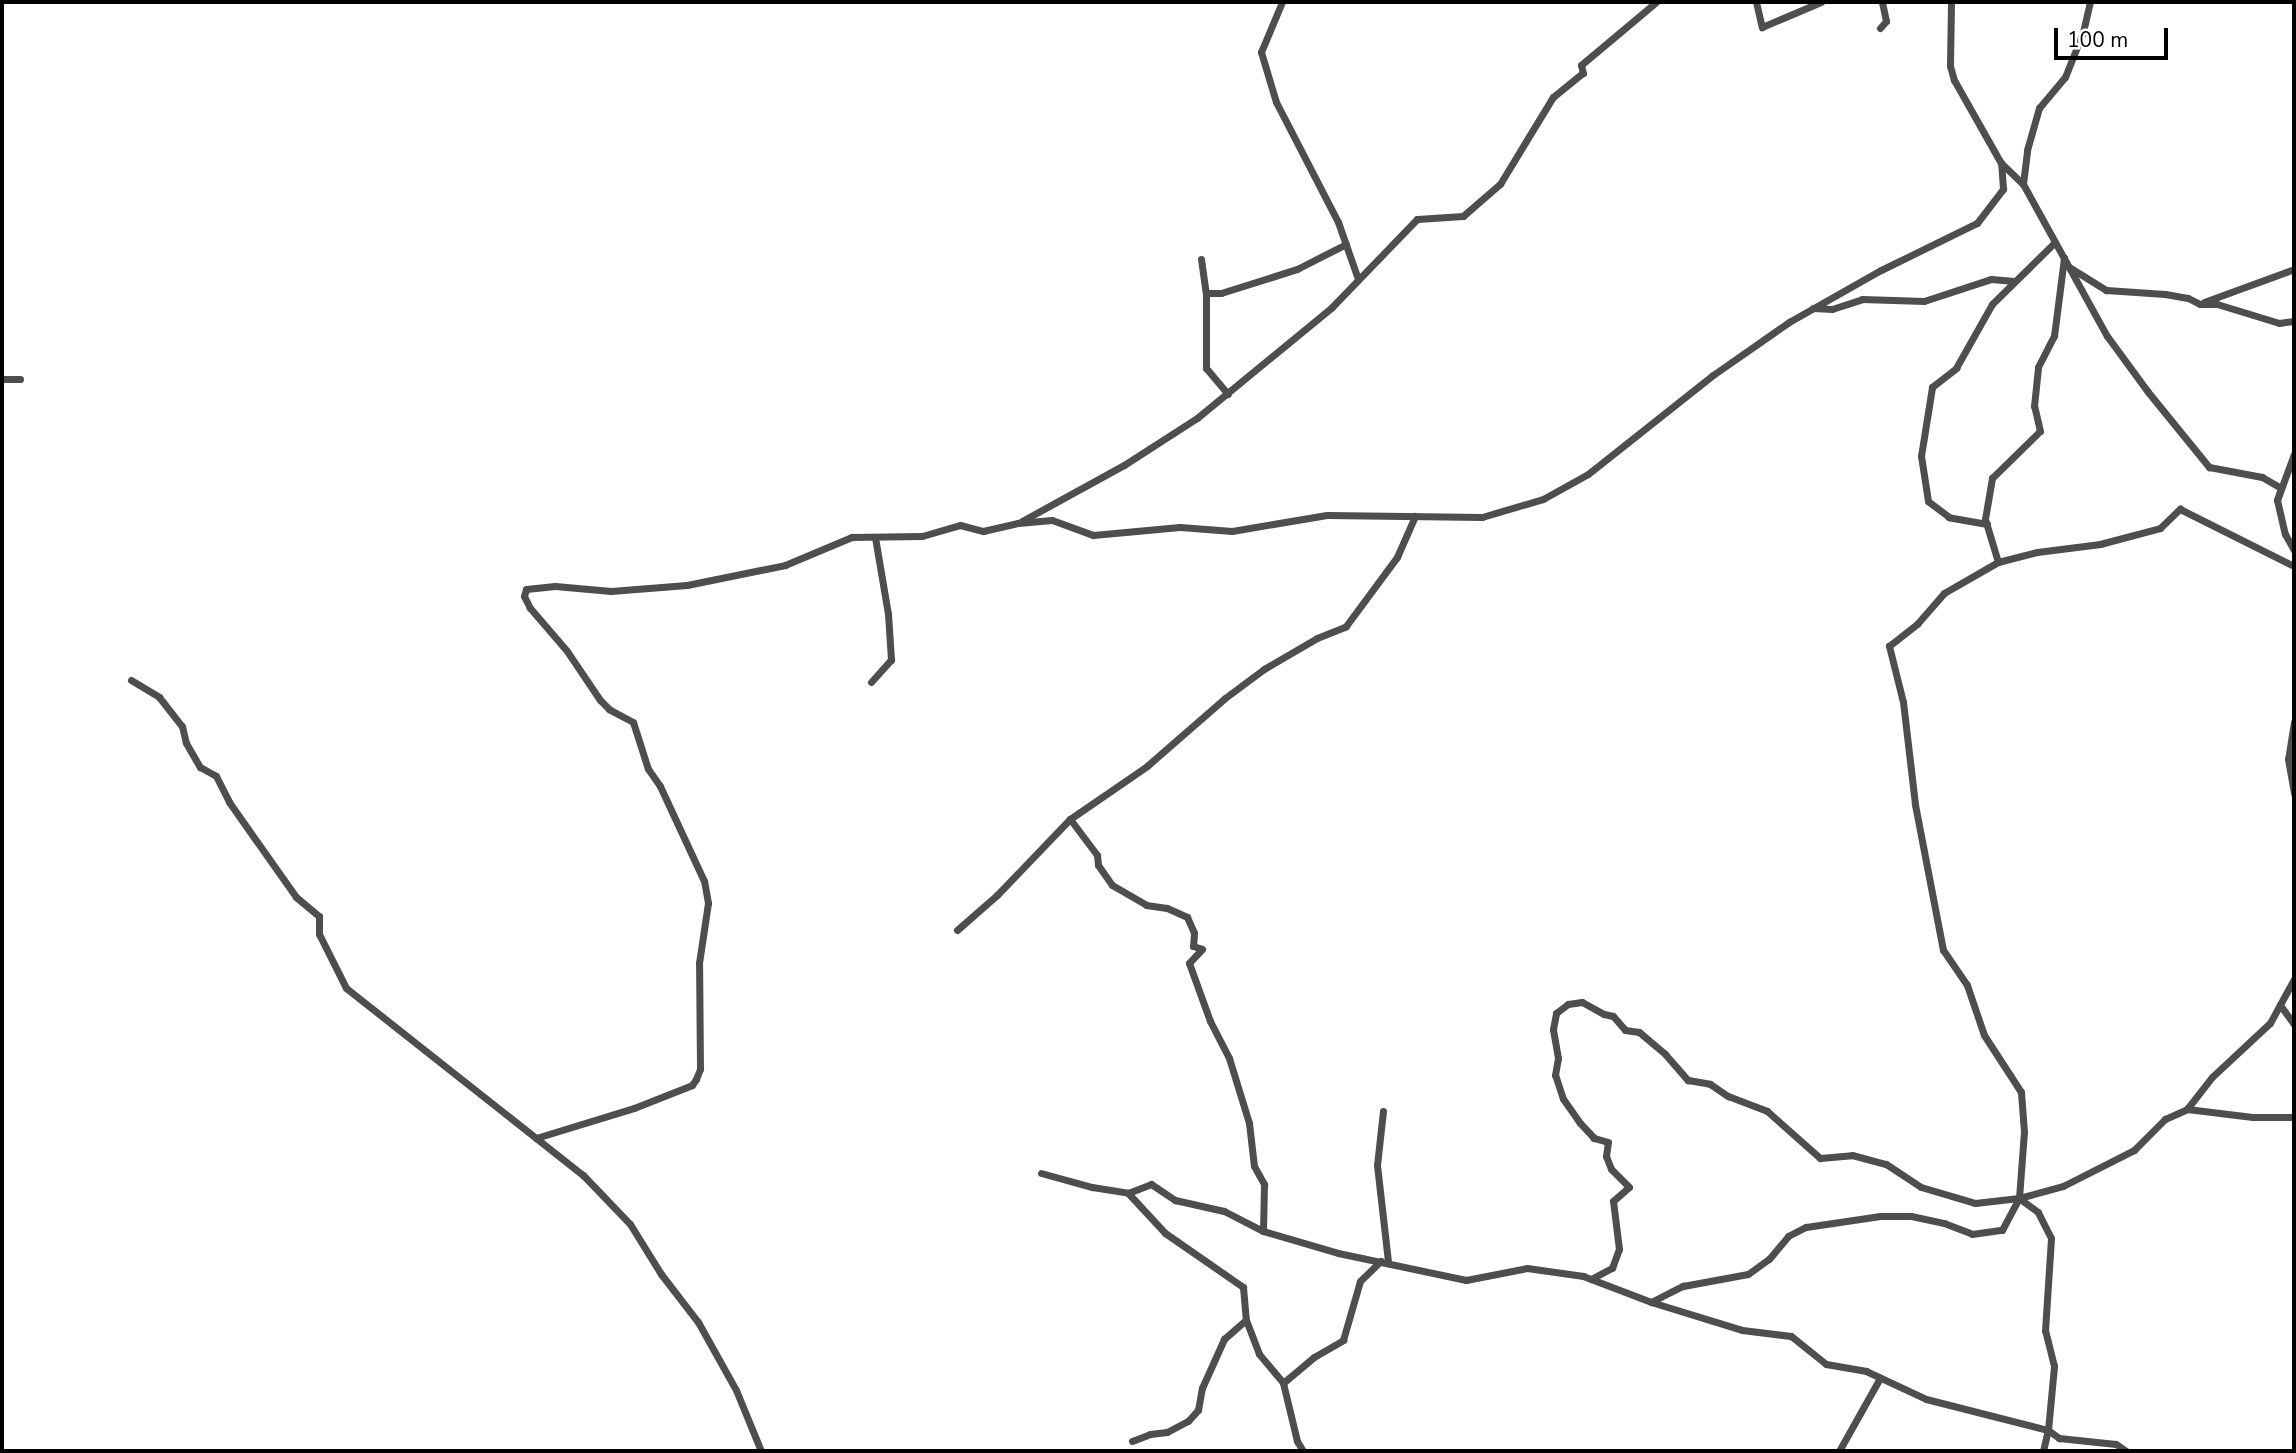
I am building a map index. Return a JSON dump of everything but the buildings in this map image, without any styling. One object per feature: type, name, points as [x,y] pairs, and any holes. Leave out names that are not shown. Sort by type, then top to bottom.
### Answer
[{"type":"street","points":[[1282,2],[1261,52],[1276,102],[1338,222],[1358,279]]},
{"type":"street","points":[[1018,523],[1124,465],[1228,394],[1332,307],[1417,219],[1463,216],[1500,184],[1553,97],[1583,73],[1581,65],[1656,2]]},
{"type":"street","points":[[1756,2],[1762,27],[1821,2]]},
{"type":"street","points":[[1880,29],[1886,21],[1882,2]]},
{"type":"street","points":[[1951,2],[1950,66],[1954,80],[2001,163],[2023,184],[2107,336],[2209,467],[2262,477],[2281,488],[2277,500],[2285,534],[2294,550]]},
{"type":"street","points":[[2023,184],[2027,150],[2039,108],[2064,77],[2083,32],[2090,2]]},
{"type":"street","points":[[536,1138],[634,1108],[692,1085],[700,1069],[699,963],[707,891],[660,786],[648,769],[633,722],[609,709],[600,700],[567,651],[530,608],[523,592],[555,586],[611,591],[687,585],[785,565],[852,537],[922,536],[960,525],[983,531],[1018,523],[1052,520],[1093,535],[1180,527],[1232,531],[1327,515],[1482,517],[1542,499],[1588,474],[1713,375],[1813,308],[1881,270],[1977,223],[2003,189],[2001,163]]},
{"type":"street","points":[[1987,524],[1949,517],[1928,501],[1921,456],[1932,387],[1956,368],[1992,304],[2055,242]]},
{"type":"street","points":[[1206,293],[1221,293],[1297,269],[1346,244]]},
{"type":"street","points":[[1998,562],[1987,524],[1992,478],[2040,431],[2035,406],[2038,367],[2053,336],[2064,258]]},
{"type":"street","points":[[1201,259],[1206,293],[1206,368],[1228,394]]},
{"type":"street","points":[[2069,267],[2106,290],[2165,294],[2188,298],[2200,304],[2217,304],[2279,323],[2294,321]]},
{"type":"street","points":[[2200,304],[2294,269]]},
{"type":"street","points":[[1813,308],[1832,309],[1862,299],[1924,301],[1991,279],[2014,281]]},
{"type":"street","points":[[2,379],[20,379]]},
{"type":"street","points":[[2277,500],[2294,454]]},
{"type":"street","points":[[1651,1302],[1683,1286],[1748,1274],[1769,1259],[1788,1236],[1806,1227],[1880,1216],[1911,1216],[1944,1223],[1972,1234],[2002,1230],[2019,1198],[2024,1132],[2021,1092],[1984,1035],[1967,985],[1944,950],[1915,804],[1903,702],[1889,646],[1917,624],[1944,593],[1998,562],[2038,552],[2100,544],[2160,528],[2180,509],[2294,566]]},
{"type":"street","points":[[957,930],[996,895],[1070,819],[1147,766],[1225,698],[1264,669],[1317,638],[1346,626],[1397,557],[1415,516]]},
{"type":"street","points":[[871,682],[891,660],[888,614],[875,537]]},
{"type":"street","points":[[131,680],[159,697],[182,726],[186,743],[200,767],[216,776],[229,802],[296,897],[319,916],[319,934],[346,988],[583,1175],[630,1224],[661,1273],[698,1322],[736,1391],[761,1451]]},
{"type":"street","points":[[2294,722],[2288,760],[2294,793]]},
{"type":"street","points":[[1070,819],[1097,855],[1097,865],[1112,885],[1146,905],[1167,908],[1187,917],[1194,933],[1193,946],[1202,949],[1189,963],[1210,1021],[1229,1058],[1250,1124],[1254,1166],[1264,1184],[1263,1231]]},
{"type":"street","points":[[1591,1279],[1612,1268],[1619,1249],[1613,1201],[1629,1187],[1611,1169],[1606,1156],[1608,1142],[1594,1138],[1563,1099],[1555,1075],[1558,1058],[1553,1029],[1556,1013],[1568,1004],[1582,1002],[1613,1016],[1625,1030],[1639,1032],[1665,1054],[1688,1080],[1710,1084],[1728,1096],[1767,1111],[1820,1158],[1852,1155],[1886,1164],[1921,1186],[1975,1203],[2019,1198],[2063,1186],[2134,1150],[2165,1119],[2187,1109],[2212,1077],[2270,1023],[2294,979]]},
{"type":"street","points":[[2280,1005],[2294,1024]]},
{"type":"street","points":[[2187,1109],[2253,1117],[2294,1117]]},
{"type":"street","points":[[1383,1111],[1377,1165],[1385,1262]]},
{"type":"street","points":[[1041,1173],[1092,1187],[1128,1193],[1151,1184],[1175,1200],[1224,1211],[1263,1231],[1338,1253],[1466,1280],[1527,1268],[1591,1279],[1651,1302],[1742,1330],[1791,1336],[1826,1364],[1866,1371],[1926,1399],[2048,1430],[2059,1438],[2089,1439],[2116,1444],[2126,1451]]},
{"type":"street","points":[[1128,1193],[1165,1233],[1243,1287],[1246,1320],[1259,1354],[1283,1382],[1297,1441],[1303,1451]]},
{"type":"street","points":[[2019,1198],[2038,1212],[2051,1238],[2045,1331],[2054,1366],[2048,1430],[2043,1451]]},
{"type":"street","points":[[1283,1382],[1314,1357],[1343,1340],[1360,1281],[1385,1262]]},
{"type":"street","points":[[1132,1441],[1167,1432],[1188,1421],[1198,1410],[1202,1388],[1224,1339],[1246,1320]]},
{"type":"street","points":[[1839,1451],[1880,1378]]}]
